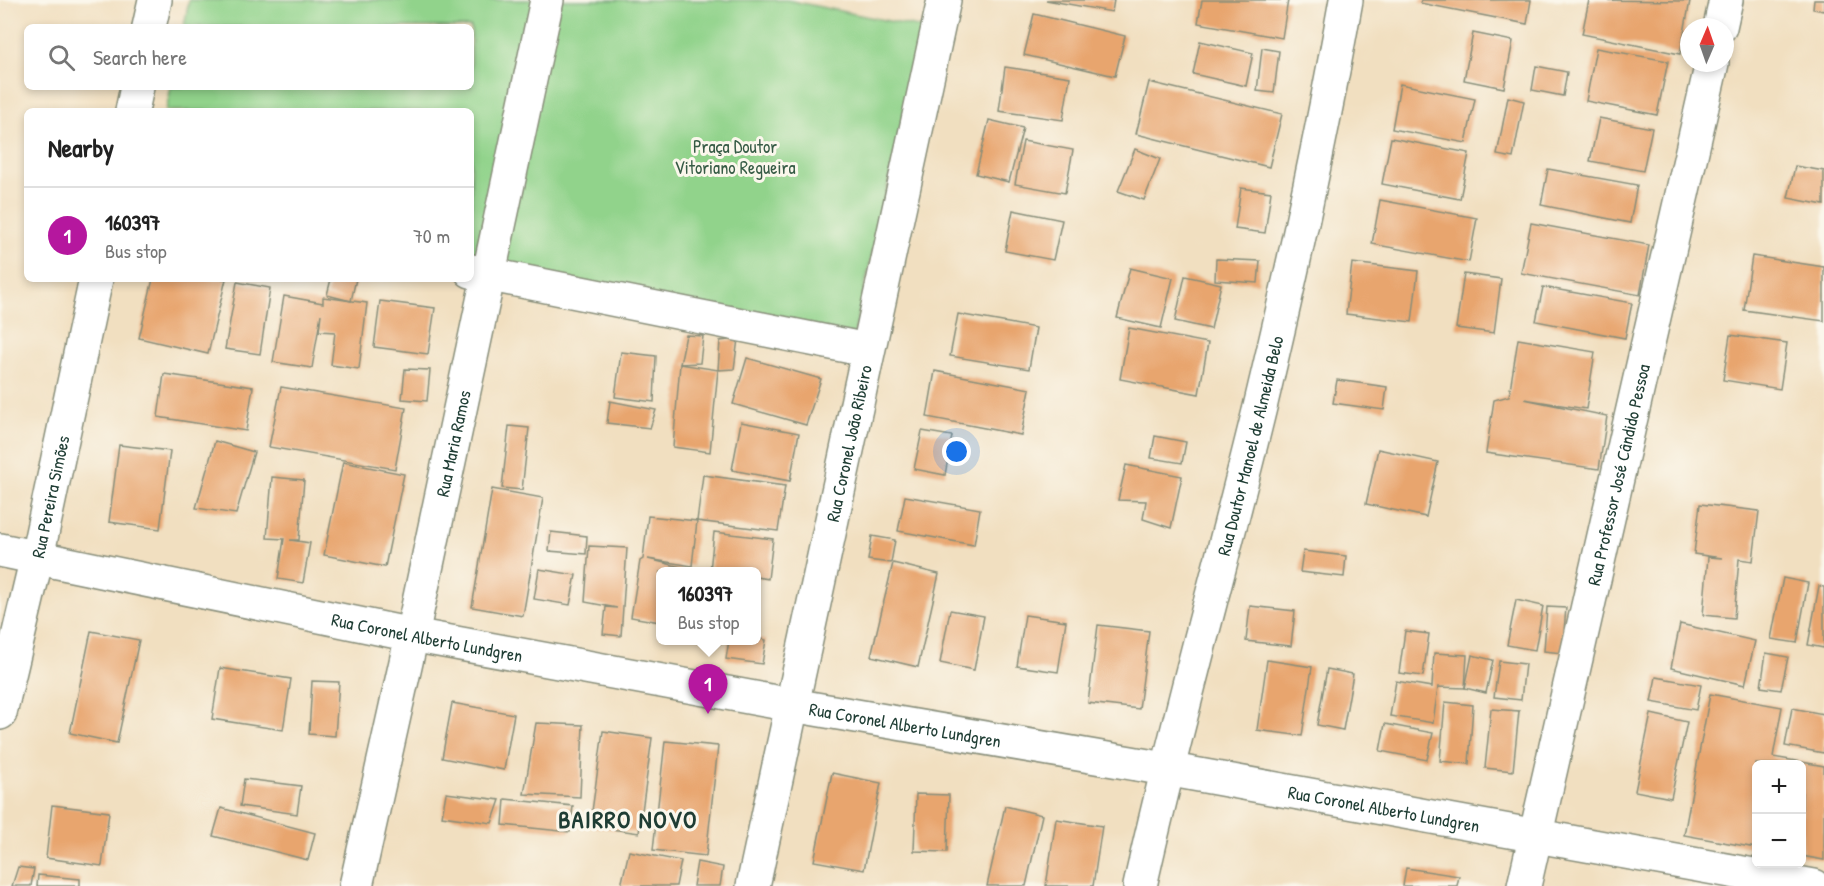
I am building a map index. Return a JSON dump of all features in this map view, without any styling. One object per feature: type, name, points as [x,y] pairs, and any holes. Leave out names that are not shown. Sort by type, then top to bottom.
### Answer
[{"type":"street","points":[[150,24],[155,0]]},
{"type":"street","name":"Rua Maria Ramos","points":[[356,886],[412,635],[480,273],[547,0]]},
{"type":"street","name":"Rua Coronel João Ribeiro","points":[[753,886],[944,0]]},
{"type":"street","name":"Rua Doutor Manoel de Almeida Belo","points":[[1140,886],[1166,769],[1261,404],[1324,123],[1346,0]]},
{"type":"street","points":[[1722,18],[1726,0]]},
{"type":"street","name":"Rua Professor José Cândido Pessoa","points":[[1524,886],[1710,72]]},
{"type":"street","points":[[133,108],[136,90]]},
{"type":"street","points":[[480,273],[867,350]]},
{"type":"street","name":"Rua Pereira Simões","points":[[0,713],[37,557],[95,282]]},
{"type":"street","name":"Rua Coronel Alberto Lundgren","points":[[0,550],[412,635],[792,705],[1166,769],[1814,886]]},
{"type":"green space","name":"Praça Doutor Vitoriano Regueira","points":[[189,0],[787,0],[923,28],[854,335],[474,267],[474,108],[167,108],[170,90],[474,90],[474,24],[185,24]]},
{"type":"building","points":[[1046,0],[1114,0],[1112,12]]},
{"type":"building","points":[[1202,0],[1288,0],[1282,38],[1198,23]]},
{"type":"building","points":[[1421,0],[1531,0],[1527,24],[1420,3]]},
{"type":"building","points":[[1589,0],[1690,1],[1687,18],[1680,18],[1680,54],[1582,34]]},
{"type":"building","points":[[1814,0],[1824,0],[1824,11],[1813,9]]},
{"type":"building","points":[[1034,14],[1125,36],[1115,76],[1024,55]]},
{"type":"building","points":[[1473,33],[1513,41],[1504,88],[1464,80]]},
{"type":"building","points":[[1200,41],[1253,53],[1246,86],[1193,74]]},
{"type":"building","points":[[1262,48],[1279,51],[1274,93],[1257,91]]},
{"type":"building","points":[[1596,48],[1668,61],[1657,115],[1586,101]]},
{"type":"building","points":[[1536,66],[1567,72],[1563,96],[1532,90]]},
{"type":"building","points":[[1005,67],[1070,77],[1063,120],[999,111]]},
{"type":"building","points":[[1149,82],[1282,114],[1269,167],[1136,134]]},
{"type":"building","points":[[1400,84],[1475,99],[1466,143],[1392,129]]},
{"type":"building","points":[[1508,97],[1524,101],[1513,158],[1497,155]]},
{"type":"building","points":[[1599,118],[1652,128],[1643,171],[1590,161]]},
{"type":"building","points":[[989,120],[1023,128],[1009,182],[976,174]]},
{"type":"building","points":[[1391,138],[1469,153],[1460,199],[1382,184]]},
{"type":"building","points":[[1023,141],[1073,150],[1065,193],[1015,184]]},
{"type":"building","points":[[1135,149],[1160,159],[1144,200],[1118,191]]},
{"type":"building","points":[[1795,166],[1824,171],[1824,205],[1788,198]]},
{"type":"building","points":[[1548,169],[1637,185],[1630,223],[1541,205]]},
{"type":"building","points":[[1241,188],[1271,192],[1265,233],[1235,229]]},
{"type":"building","points":[[1380,200],[1477,218],[1469,262],[1372,244]]},
{"type":"building","points":[[1013,210],[1062,220],[1053,260],[1005,251]]},
{"type":"building","points":[[1531,223],[1649,245],[1640,295],[1521,273]]},
{"type":"building","points":[[1752,256],[1824,267],[1824,321],[1744,310]]},
{"type":"building","points":[[1216,259],[1260,261],[1258,283],[1215,280]]},
{"type":"building","points":[[1352,263],[1418,271],[1412,322],[1346,314]]},
{"type":"building","points":[[1130,268],[1173,278],[1161,328],[1117,318]]},
{"type":"building","points":[[1464,274],[1501,279],[1494,333],[1456,328]]},
{"type":"building","points":[[1185,276],[1221,284],[1211,329],[1175,321]]},
{"type":"building","points":[[152,282],[225,282],[208,354],[139,338]]},
{"type":"building","points":[[237,282],[270,288],[260,354],[225,349]]},
{"type":"building","points":[[330,282],[355,282],[351,301],[327,295]]},
{"type":"building","points":[[1543,287],[1632,303],[1625,338],[1536,321]]},
{"type":"building","points":[[284,296],[323,303],[323,297],[367,303],[359,369],[331,365],[335,332],[319,331],[321,314],[312,368],[273,362]]},
{"type":"building","points":[[380,301],[435,308],[428,354],[374,347]]},
{"type":"building","points":[[958,314],[1036,328],[1029,369],[950,356]]},
{"type":"building","points":[[1129,328],[1208,343],[1199,394],[1120,379]]},
{"type":"building","points":[[686,335],[703,336],[700,363],[680,364]]},
{"type":"building","points":[[1730,335],[1787,343],[1780,389],[1723,380]]},
{"type":"building","points":[[738,339],[734,369],[718,370],[720,341]]},
{"type":"building","points":[[1518,339],[1595,352],[1586,409],[1524,399],[1607,416],[1599,469],[1486,453],[1494,400],[1509,396]]},
{"type":"building","points":[[621,352],[656,356],[654,402],[615,397]]},
{"type":"building","points":[[747,358],[821,379],[806,425],[733,404]]},
{"type":"building","points":[[680,364],[718,370],[710,452],[673,447]]},
{"type":"building","points":[[405,369],[430,370],[427,401],[402,399]]},
{"type":"building","points":[[935,371],[1030,389],[1021,435],[927,417]]},
{"type":"building","points":[[164,374],[253,387],[246,431],[158,417]]},
{"type":"building","points":[[1337,380],[1387,387],[1384,410],[1333,403]]},
{"type":"building","points":[[281,387],[406,408],[395,469],[269,447]]},
{"type":"building","points":[[610,401],[656,410],[650,428],[607,423]]},
{"type":"building","points":[[741,422],[799,433],[790,481],[732,470]]},
{"type":"building","points":[[509,426],[529,428],[522,490],[502,488]]},
{"type":"building","points":[[922,431],[952,436],[945,475],[914,469]]},
{"type":"building","points":[[1155,436],[1186,442],[1182,463],[1151,458]]},
{"type":"building","points":[[215,441],[254,452],[236,514],[196,508]]},
{"type":"building","points":[[119,445],[170,451],[160,529],[109,522]]},
{"type":"building","points":[[1378,449],[1438,462],[1426,517],[1366,504]]},
{"type":"building","points":[[343,462],[404,474],[385,567],[324,555]]},
{"type":"building","points":[[1126,465],[1182,476],[1171,528],[1143,519],[1146,501],[1118,500]]},
{"type":"building","points":[[703,475],[785,486],[778,531],[697,521]]},
{"type":"building","points":[[272,477],[304,480],[299,540],[290,540],[310,543],[303,583],[278,579],[284,539],[267,538]]},
{"type":"building","points":[[492,489],[543,498],[523,616],[472,607]]},
{"type":"building","points":[[905,496],[980,509],[974,545],[898,531]]},
{"type":"building","points":[[1700,504],[1759,511],[1753,561],[1739,559],[1734,618],[1703,615],[1708,557],[1722,558],[1694,554]]},
{"type":"building","points":[[648,516],[697,521],[692,566],[648,559],[681,567],[656,567],[656,621],[631,617],[640,561],[643,559]]},
{"type":"building","points":[[551,532],[587,536],[586,554],[549,551]]},
{"type":"building","points":[[714,532],[773,539],[768,579],[761,578],[761,567],[710,567]]},
{"type":"building","points":[[872,536],[895,540],[891,563],[868,560]]},
{"type":"building","points":[[589,546],[627,548],[621,636],[603,634],[606,607],[617,608],[585,602]]},
{"type":"building","points":[[1303,551],[1346,556],[1344,577],[1300,572]]},
{"type":"building","points":[[893,563],[939,574],[918,667],[871,656]]},
{"type":"building","points":[[539,569],[576,575],[570,605],[534,599]]},
{"type":"building","points":[[1783,578],[1808,583],[1797,643],[1771,639]]},
{"type":"building","points":[[1819,586],[1824,587],[1824,648],[1808,645]]},
{"type":"building","points":[[1516,600],[1543,606],[1535,650],[1507,645]]},
{"type":"building","points":[[1250,606],[1295,611],[1291,646],[1246,641]]},
{"type":"building","points":[[1547,607],[1566,608],[1562,653],[1544,651]]},
{"type":"building","points":[[950,610],[984,616],[974,670],[940,663]]},
{"type":"building","points":[[1025,615],[1066,621],[1058,672],[1017,666]]},
{"type":"building","points":[[1680,624],[1755,641],[1745,685],[1671,668]]},
{"type":"building","points":[[1098,625],[1149,631],[1139,709],[1088,703]]},
{"type":"building","points":[[91,631],[139,640],[117,743],[70,733]]},
{"type":"building","points":[[1405,631],[1429,634],[1423,676],[1399,673]]},
{"type":"building","points":[[761,639],[766,640],[762,664],[726,659],[728,645],[761,645]]},
{"type":"building","points":[[1434,653],[1467,655],[1465,688],[1438,687],[1433,723],[1390,716],[1396,681],[1432,687]]},
{"type":"building","points":[[1766,653],[1788,657],[1781,690],[1761,687]]},
{"type":"building","points":[[1472,655],[1493,660],[1486,693],[1465,688]]},
{"type":"building","points":[[1267,660],[1312,667],[1302,736],[1257,730]]},
{"type":"building","points":[[1499,661],[1525,664],[1521,700],[1494,697]]},
{"type":"building","points":[[220,668],[291,679],[283,730],[212,719]]},
{"type":"building","points":[[1327,669],[1353,674],[1343,730],[1317,725]]},
{"type":"building","points":[[1656,677],[1701,685],[1696,710],[1651,702]]},
{"type":"building","points":[[312,681],[339,682],[335,736],[309,734]]},
{"type":"building","points":[[1710,694],[1782,707],[1773,757],[1790,760],[1752,760],[1752,847],[1684,835]]},
{"type":"building","points":[[1445,702],[1473,705],[1469,764],[1440,761]]},
{"type":"building","points":[[452,703],[514,714],[504,770],[442,758]]},
{"type":"building","points":[[1792,708],[1824,714],[1824,753],[1785,746]]},
{"type":"building","points":[[1491,709],[1519,711],[1513,771],[1485,768]]},
{"type":"building","points":[[1651,714],[1687,722],[1671,798],[1635,791]]},
{"type":"building","points":[[536,723],[583,725],[580,797],[524,794]]},
{"type":"building","points":[[1385,724],[1433,733],[1427,760],[1380,751]]},
{"type":"building","points":[[603,731],[652,738],[639,833],[590,826]]},
{"type":"building","points":[[665,741],[718,746],[706,856],[653,850]]},
{"type":"building","points":[[1806,763],[1824,766],[1824,860],[1806,857]]},
{"type":"building","points":[[832,773],[881,783],[864,870],[814,861]]},
{"type":"building","points":[[244,779],[301,786],[297,814],[240,806]]},
{"type":"building","points":[[446,793],[500,800],[492,823],[442,816]]},
{"type":"building","points":[[916,794],[949,795],[947,852],[914,851]]},
{"type":"building","points":[[505,799],[573,806],[570,832],[503,825]]},
{"type":"building","points":[[52,805],[109,812],[102,866],[46,858]]},
{"type":"building","points":[[1005,806],[1042,815],[1026,886],[987,886]]},
{"type":"building","points":[[221,808],[315,833],[308,860],[213,836]]},
{"type":"building","points":[[1056,819],[1102,826],[1093,886],[1046,886]]},
{"type":"building","points":[[629,851],[681,861],[676,886],[621,886]]},
{"type":"building","points":[[697,862],[723,867],[720,886],[693,886]]},
{"type":"building","points":[[18,867],[34,869],[31,886],[12,886]]},
{"type":"building","points":[[1406,868],[1459,876],[1457,886],[1403,886]]},
{"type":"building","points":[[38,875],[80,879],[80,886],[37,886]]},
{"type":"place","name":"160397","points":[[708,714]]},
{"type":"district","name":"BAIRRO NOVO","points":[[628,819]]}]
